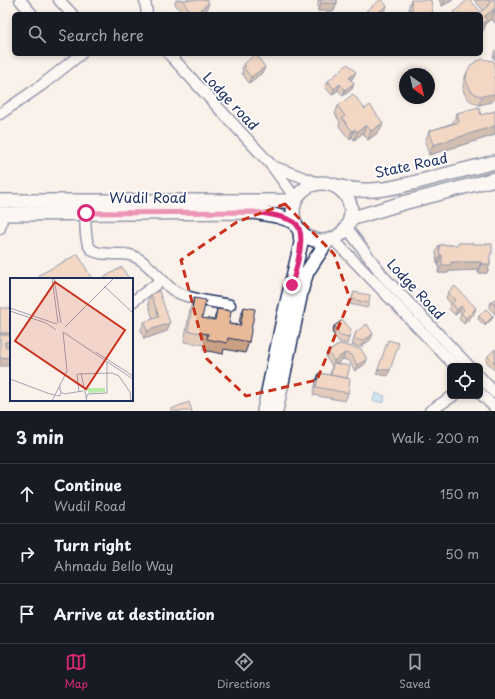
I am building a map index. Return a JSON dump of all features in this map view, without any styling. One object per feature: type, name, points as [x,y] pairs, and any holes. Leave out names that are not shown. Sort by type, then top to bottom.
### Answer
[{"type":"main road","name":"State Road","points":[[333,185],[348,189],[386,189],[495,162]]},
{"type":"main road","points":[[348,224],[403,203],[495,179]]},
{"type":"main road","points":[[264,411],[301,243],[293,212],[296,200],[302,191],[309,186],[318,183],[333,185],[346,195],[350,203],[351,211],[348,224],[340,234],[330,240],[308,272],[302,288],[276,411]]},
{"type":"main road","name":"Wudil Road","points":[[1,209],[296,200]]},
{"type":"main road","name":"Wudil Road","points":[[1,209],[86,213],[254,212],[277,216],[298,227]]},
{"type":"main road","points":[[298,227],[308,238],[318,241],[330,240]]},
{"type":"street","points":[[20,0],[30,12]]},
{"type":"street","points":[[59,0],[70,12]]},
{"type":"street","points":[[145,0],[147,12]]},
{"type":"street","points":[[0,114],[42,85],[74,56]]},
{"type":"street","name":"Lodge road","points":[[171,56],[272,166],[296,200]]},
{"type":"street","points":[[272,166],[318,183]]},
{"type":"street","points":[[0,228],[1,209]]},
{"type":"street","points":[[86,213],[87,242],[91,249],[96,252],[131,255],[142,262],[174,290],[183,295],[230,305]]},
{"type":"street","name":"Lodge Road","points":[[348,224],[383,276],[466,363]]},
{"type":"street","name":"Lodge Road","points":[[330,240],[452,363]]},
{"type":"street","points":[[133,301],[162,280]]},
{"type":"street","points":[[483,380],[495,393]]},
{"type":"street","points":[[483,396],[495,408]]},
{"type":"street","points":[[430,411],[448,399]]},
{"type":"highlighted area","points":[[285,204],[334,254],[350,299],[317,380],[246,396],[207,359],[181,260],[237,222]]},
{"type":"water","points":[[375,393],[385,396],[384,403],[373,401]]},
{"type":"building","points":[[182,0],[207,0],[209,3],[198,12],[191,12]]},
{"type":"building","points":[[321,0],[337,0],[337,3],[321,3]]},
{"type":"building","points":[[380,0],[382,0],[387,6],[379,12],[366,11]]},
{"type":"building","points":[[411,0],[431,0],[433,12],[413,12]]},
{"type":"building","points":[[467,0],[470,0],[481,12],[454,12]]},
{"type":"building","points":[[488,0],[495,0],[495,8],[484,17],[487,20],[483,23],[483,12],[481,12],[491,3]]},
{"type":"building","points":[[254,56],[257,56],[265,67],[251,77],[244,68],[246,66],[244,64]]},
{"type":"building","points":[[483,59],[493,61],[495,63],[495,93],[482,96],[471,91],[466,80],[467,72],[471,65]]},
{"type":"building","points":[[348,64],[356,72],[349,78],[354,83],[345,90],[340,84],[334,89],[328,81]]},
{"type":"building","points":[[353,94],[365,109],[370,105],[383,123],[371,131],[366,125],[357,132],[355,129],[352,131],[342,118],[345,116],[338,106]]},
{"type":"building","points":[[479,107],[481,115],[495,111],[495,126],[433,145],[429,131],[459,122],[457,113]]},
{"type":"building","points":[[458,243],[492,244],[490,264],[481,264],[481,262],[451,262],[451,265],[442,265],[442,255],[440,255],[439,245],[458,245]]},
{"type":"building","points":[[78,254],[91,278],[40,278],[39,275]]},
{"type":"building","points":[[122,267],[128,278],[103,278]]},
{"type":"building","points":[[455,286],[476,308],[466,318],[461,313],[464,310],[461,306],[457,310],[452,303],[455,300],[448,292]]},
{"type":"building","points":[[159,291],[170,323],[147,331],[144,322],[159,317],[151,294]]},
{"type":"building","points":[[354,292],[370,295],[369,303],[352,299]]},
{"type":"building","points":[[194,298],[206,300],[202,318],[215,320],[217,309],[231,311],[229,324],[240,326],[244,307],[255,309],[249,342],[228,338],[227,343],[207,339],[208,334],[188,331]]},
{"type":"building","points":[[495,299],[495,306],[491,302]]},
{"type":"building","points":[[0,308],[10,308],[10,333],[0,333]]},
{"type":"building","points":[[486,309],[493,316],[486,323],[479,316]]},
{"type":"building","points":[[343,320],[351,330],[349,338],[341,336],[334,326]]},
{"type":"building","points":[[367,324],[373,334],[363,341],[354,339],[356,332]]},
{"type":"building","points":[[0,335],[10,335],[10,341],[5,342],[5,347],[10,347],[10,357],[0,358]]},
{"type":"building","points":[[388,340],[399,343],[390,370],[378,369]]},
{"type":"building","points":[[340,344],[361,349],[367,359],[357,365],[352,355],[345,353],[334,361],[328,352]]},
{"type":"building","points":[[495,349],[495,363],[488,356]]},
{"type":"building","points":[[333,363],[350,366],[347,378],[331,375]]},
{"type":"building","points":[[319,373],[350,379],[348,393],[316,387]]},
{"type":"building","points":[[189,402],[192,411],[172,411],[171,409]]},
{"type":"route","points":[[86,213],[254,212],[277,216],[295,222],[300,231],[301,243],[292,285]]}]
